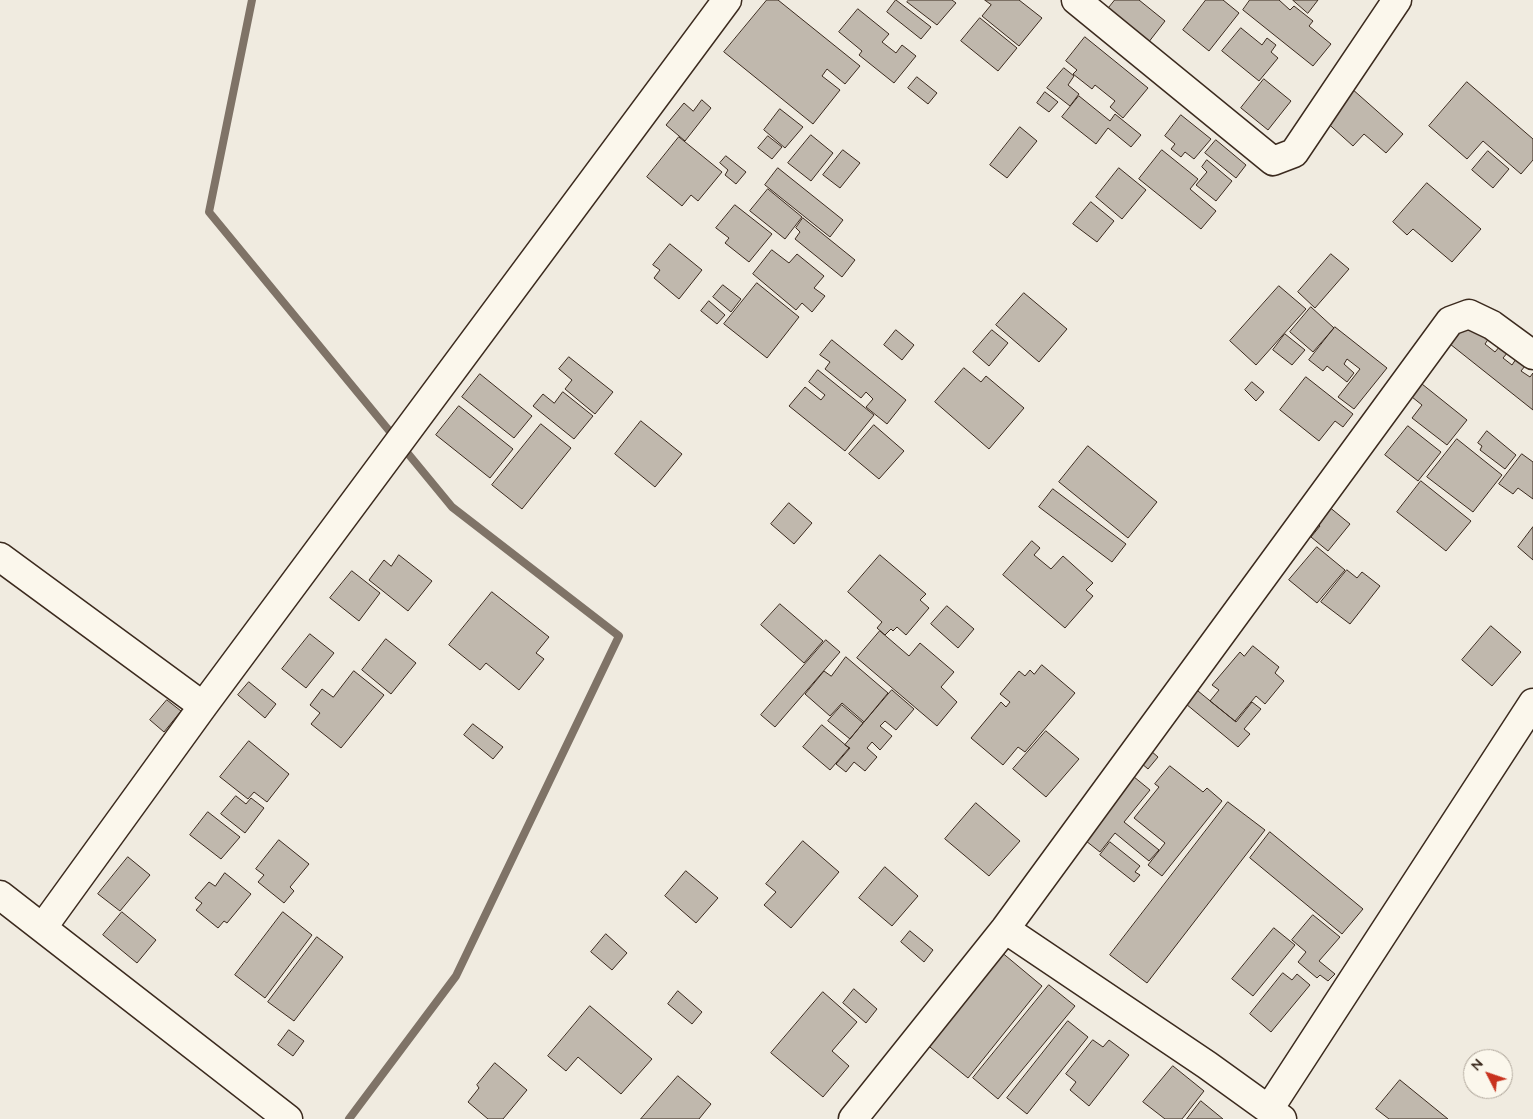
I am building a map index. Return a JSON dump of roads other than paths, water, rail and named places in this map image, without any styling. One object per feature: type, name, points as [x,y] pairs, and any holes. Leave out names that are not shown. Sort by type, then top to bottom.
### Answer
[{"type":"street","points":[[43,927],[203,706],[727,0]]},
{"type":"street","points":[[1076,0],[1273,160],[1294,153],[1397,0]]},
{"type":"street","points":[[853,1119],[1005,929],[1450,321],[1469,314],[1492,325],[1533,355]]},
{"type":"street","points":[[0,557],[203,706]]},
{"type":"street","points":[[1005,929],[1275,1114],[1533,703]]},
{"type":"street","points":[[0,895],[288,1119]]},
{"type":"waterway","points":[[252,0],[209,212],[452,507],[619,636],[456,976],[349,1119]]}]
